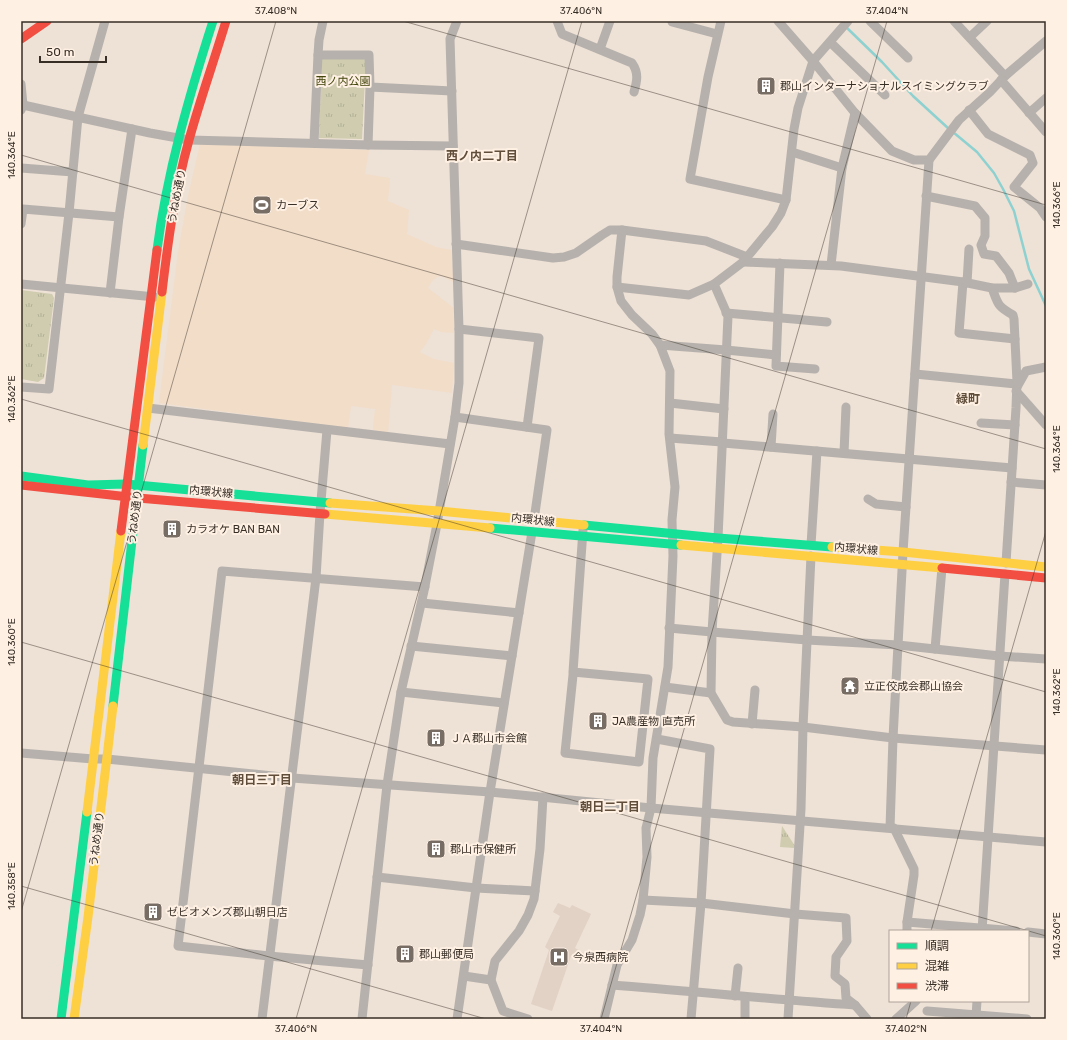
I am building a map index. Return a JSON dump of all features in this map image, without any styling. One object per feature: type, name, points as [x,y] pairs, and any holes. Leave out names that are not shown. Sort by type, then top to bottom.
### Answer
[{"type":"street","points":[[22,35],[47,21]]},
{"type":"street","points":[[21,386],[49,389],[69,213],[78,117],[105,21]]},
{"type":"street","name":"うねめ通り","points":[[61,1019],[80,875],[126,484],[150,297],[166,190],[178,138],[213,21]]},
{"type":"street","name":"うねめ通り","points":[[74,1019],[88,917],[166,254],[175,200],[189,140],[226,21]]},
{"type":"street","points":[[314,143],[319,40],[323,21]]},
{"type":"street","points":[[362,1019],[387,785],[401,692],[422,603],[437,524],[455,417],[459,383],[459,329],[450,39],[457,21]]},
{"type":"street","points":[[557,21],[562,34],[632,63],[636,68],[637,77],[634,92]]},
{"type":"street","points":[[600,49],[610,21]]},
{"type":"street","points":[[721,21],[717,34],[690,178],[786,200]]},
{"type":"street","points":[[778,21],[855,113],[892,151],[914,160],[929,160]]},
{"type":"street","points":[[617,287],[688,295],[714,284],[745,260],[772,228],[781,213],[786,200],[798,108],[813,61],[848,21]]},
{"type":"street","points":[[870,21],[908,58]]},
{"type":"street","points":[[954,21],[970,37],[1029,113],[1046,132]]},
{"type":"street","points":[[970,37],[987,21]]},
{"type":"street","points":[[672,22],[717,34]]},
{"type":"street","points":[[1005,574],[982,930],[907,927],[914,869],[892,828],[893,738],[902,564],[929,160],[959,120],[1046,40]]},
{"type":"street","points":[[830,42],[885,95]]},
{"type":"street","points":[[318,55],[369,55],[370,87],[368,145]]},
{"type":"street","points":[[21,84],[22,108],[78,117],[189,140],[453,146]]},
{"type":"street","points":[[370,87],[452,92]]},
{"type":"street","points":[[1029,113],[1046,98]]},
{"type":"street","points":[[969,110],[988,134],[1030,155],[1033,163],[1014,187],[1040,208],[1046,217]]},
{"type":"street","points":[[830,265],[842,168],[855,113]]},
{"type":"street","points":[[110,293],[132,129]]},
{"type":"street","points":[[792,152],[842,168]]},
{"type":"street","points":[[21,168],[73,172]]},
{"type":"street","points":[[926,196],[975,206],[985,218],[985,236],[981,245],[984,254],[996,256],[1009,273],[1015,288]]},
{"type":"street","points":[[21,224],[23,209],[119,218]]},
{"type":"street","points":[[456,244],[553,258],[564,257],[576,253],[610,230],[622,230],[706,241],[745,260],[830,265],[921,276],[992,288],[1015,288],[1028,284]]},
{"type":"street","points":[[604,1019],[617,965],[632,940],[643,900],[647,857],[646,828],[651,808],[653,758],[668,667],[673,556],[672,520],[675,487],[670,438],[670,371],[660,345],[652,334],[632,315],[621,301],[617,287],[617,277],[622,230]]},
{"type":"street","points":[[969,249],[959,333],[1015,339]]},
{"type":"street","points":[[780,263],[776,366],[815,369]]},
{"type":"street","points":[[21,284],[161,298]]},
{"type":"street","points":[[714,284],[728,316],[718,548],[712,632],[711,693],[727,720],[733,722],[803,727],[893,738],[1046,750]]},
{"type":"street","points":[[992,288],[999,306],[1013,315],[1015,339],[1015,425],[1006,562]]},
{"type":"street","points":[[726,313],[827,322]]},
{"type":"street","points":[[459,329],[539,338],[527,427]]},
{"type":"street","points":[[660,345],[776,355]]},
{"type":"street","points":[[1016,388],[1026,371],[1046,367]]},
{"type":"street","points":[[915,374],[1016,388],[1046,425]]},
{"type":"street","points":[[670,404],[724,409]]},
{"type":"street","points":[[844,453],[846,407]]},
{"type":"street","points":[[148,408],[450,444]]},
{"type":"street","points":[[771,447],[773,414]]},
{"type":"street","points":[[455,417],[547,430],[534,520]]},
{"type":"street","points":[[981,423],[1015,425]]},
{"type":"street","points":[[262,1019],[316,578],[320,502],[327,430]]},
{"type":"street","points":[[670,438],[1012,468]]},
{"type":"street","points":[[811,545],[817,451]]},
{"type":"street","name":"内環状線","points":[[21,476],[88,485],[139,485],[320,502],[439,511],[718,538],[903,552],[1046,567]]},
{"type":"street","points":[[1011,482],[1046,485]]},
{"type":"street","name":"内環状線","points":[[21,485],[138,498],[902,564],[1046,578]]},
{"type":"street","points":[[868,499],[876,504],[906,507]]},
{"type":"street","points":[[573,672],[648,679],[639,762],[565,753],[573,672],[583,525]]},
{"type":"street","points":[[458,1019],[490,792],[532,532]]},
{"type":"street","points":[[788,1019],[800,820],[811,556]]},
{"type":"street","points":[[935,649],[942,568]]},
{"type":"street","points":[[368,965],[178,946],[222,572],[425,587]]},
{"type":"street","points":[[422,603],[519,613]]},
{"type":"street","points":[[669,628],[807,640],[898,645],[1000,656],[1046,659]]},
{"type":"street","points":[[411,646],[512,656]]},
{"type":"street","points":[[665,687],[711,693]]},
{"type":"street","points":[[752,724],[755,690]]},
{"type":"street","points":[[401,692],[504,703]]},
{"type":"street","points":[[657,739],[710,749],[691,1019]]},
{"type":"street","points":[[21,753],[93,760],[106,758],[292,778],[490,792],[706,813],[1046,842]]},
{"type":"street","points":[[528,1019],[503,1011],[491,980],[495,960],[519,931],[528,916],[534,899],[544,797]]},
{"type":"street","points":[[377,877],[476,888],[535,891]]},
{"type":"street","points":[[643,900],[700,903],[795,914],[846,918],[847,941],[844,947],[837,954],[835,971],[837,978],[845,984],[846,998],[855,1005],[867,1019]]},
{"type":"street","points":[[1029,932],[1046,934]]},
{"type":"street","points":[[735,996],[738,968]]},
{"type":"street","points":[[464,976],[491,980]]},
{"type":"street","points":[[612,985],[694,991],[789,1001],[855,1005]]},
{"type":"street","points":[[745,996],[745,1019]]},
{"type":"street","points":[[898,1018],[916,1002]]},
{"type":"street","points":[[918,1002],[929,1015],[1027,1019]]},
{"type":"street","points":[[976,1016],[977,1002]]},
{"type":"shaded area","points":[[200,144],[369,150],[365,174],[390,178],[388,201],[409,210],[407,234],[436,247],[452,250],[453,282],[442,276],[437,277],[432,281],[428,288],[455,309],[454,333],[441,332],[434,329],[420,352],[434,359],[454,363],[452,393],[392,385],[388,433],[373,430],[375,409],[351,406],[348,428],[159,403],[178,252],[188,196]]},
{"type":"shaded area","name":"今泉西病院","points":[[558,903],[570,908],[572,905],[591,914],[575,948],[587,955],[583,962],[571,956],[552,1011],[531,1004],[549,950],[545,947],[560,916],[553,912]]},
{"type":"green space","name":"西ノ内公園","points":[[366,58],[362,139],[319,138],[322,59]]},
{"type":"green space","points":[[21,290],[52,294],[54,298],[44,378],[38,382],[21,379]]},
{"type":"green space","points":[[782,826],[795,846],[794,848],[780,847]]},
{"type":"waterway","points":[[846,27],[882,62],[913,96],[949,129]]},
{"type":"waterway","points":[[953,132],[977,152],[994,173],[1003,189],[1014,211],[1029,269],[1046,306]]},
{"type":"traffic: fast","points":[[157,250],[161,221],[180,134],[213,21]]},
{"type":"traffic: fast","points":[[113,706],[143,445]]},
{"type":"traffic: fast","points":[[21,476],[88,485],[126,484],[330,503]]},
{"type":"traffic: fast","points":[[584,525],[832,547]]},
{"type":"traffic: fast","points":[[490,528],[681,545]]},
{"type":"traffic: fast","points":[[61,1019],[87,812]]},
{"type":"traffic: slow","points":[[143,445],[162,292]]},
{"type":"traffic: slow","points":[[330,503],[439,511],[584,525]]},
{"type":"traffic: slow","points":[[325,514],[490,528]]},
{"type":"traffic: slow","points":[[87,812],[121,531]]},
{"type":"traffic: slow","points":[[681,545],[942,568]]},
{"type":"traffic: slow","points":[[832,547],[903,552],[1046,567]]},
{"type":"traffic: slow","points":[[74,1019],[88,917],[113,706]]},
{"type":"traffic: jam","points":[[21,39],[47,21]]},
{"type":"traffic: jam","points":[[162,292],[172,216],[184,159],[226,21]]},
{"type":"traffic: jam","points":[[121,531],[157,250]]},
{"type":"traffic: jam","points":[[21,485],[138,498],[325,514]]},
{"type":"traffic: jam","points":[[942,568],[1046,578]]},
{"type":"place","name":"郡山インターナショナルスイミングクラブ","points":[[766,86]]},
{"type":"place","name":"カーブス","points":[[262,205]]},
{"type":"place","name":"カラオケ BAN BAN","points":[[172,529]]},
{"type":"place","name":"立正佼成会郡山協会","points":[[850,686]]},
{"type":"place","name":"JA農産物 直売所","points":[[598,721]]},
{"type":"place","name":"ＪＡ郡山市会館","points":[[436,738]]},
{"type":"place","name":"郡山市保健所","points":[[436,849]]},
{"type":"place","name":"ゼビオメンズ郡山朝日店","points":[[153,912]]},
{"type":"place","name":"郡山郵便局","points":[[405,954]]},
{"type":"place","name":"今泉西病院","points":[[559,957]]},
{"type":"district","name":"西ノ内二丁目","points":[[482,156]]},
{"type":"district","name":"緑町","points":[[968,399]]},
{"type":"district","name":"朝日三丁目","points":[[262,780]]},
{"type":"district","name":"朝日二丁目","points":[[610,807]]}]
